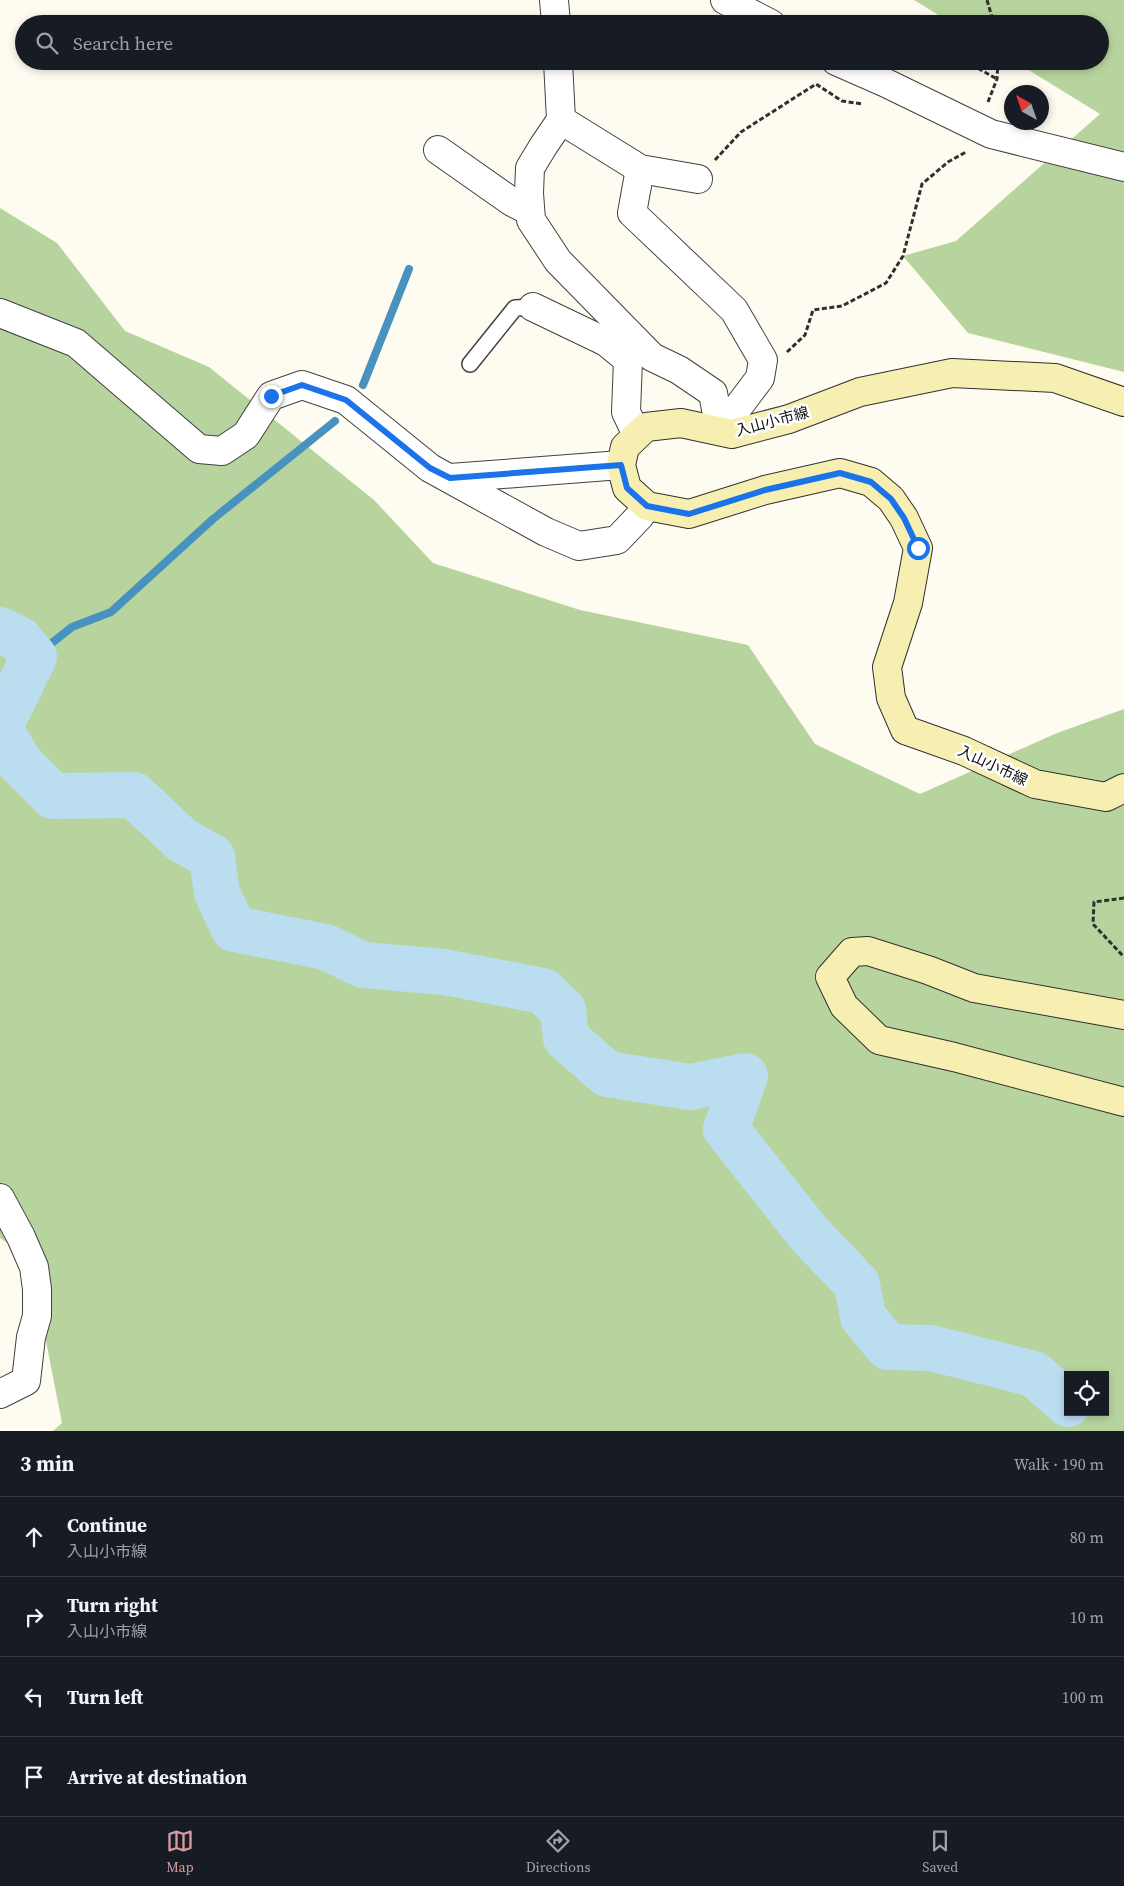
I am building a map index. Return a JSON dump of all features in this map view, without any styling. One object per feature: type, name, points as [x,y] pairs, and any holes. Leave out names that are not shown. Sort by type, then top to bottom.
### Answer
[{"type":"main road","name":"入山小市線","points":[[621,465],[625,447],[646,427],[681,423],[732,434],[789,419],[860,392],[952,373],[1054,378],[1124,402]]},
{"type":"main road","points":[[621,465],[627,488],[647,506]]},
{"type":"main road","name":"入山小市線","points":[[647,506],[689,514],[765,490],[840,473],[871,482],[891,499],[904,518],[918,548],[908,603],[887,667],[891,698],[905,730],[964,751],[1035,784],[1106,797],[1124,788]]},
{"type":"main road","points":[[1124,1015],[974,988],[928,970],[868,951],[852,952],[830,977],[844,1006],[879,1040],[1124,1102]]},
{"type":"street","points":[[554,0],[555,15]]},
{"type":"street","points":[[725,0],[754,15]]},
{"type":"street","points":[[558,70],[561,120],[530,168],[531,220],[558,261],[652,357],[679,370],[713,393],[720,431]]},
{"type":"street","points":[[856,70],[991,134],[1124,167]]},
{"type":"street","points":[[561,120],[640,169],[698,179]]},
{"type":"street","points":[[438,150],[512,202],[530,211]]},
{"type":"street","points":[[640,169],[632,212],[734,310],[763,360],[760,378],[720,431]]},
{"type":"street","points":[[533,307],[606,342],[628,360],[626,412],[637,436]]},
{"type":"street","points":[[0,313],[76,343],[199,449],[222,451],[246,435],[271,396],[302,385],[346,400],[430,468],[546,532],[579,546],[617,540],[647,506]]},
{"type":"street","points":[[450,478],[621,465]]},
{"type":"street","points":[[0,1198],[21,1237],[34,1267],[37,1289],[37,1316],[31,1337],[26,1381],[0,1394]]},
{"type":"lane","points":[[470,364],[515,308],[533,307]]},
{"type":"path","points":[[987,0],[991,15]]},
{"type":"path","points":[[981,70],[997,79]]},
{"type":"path","points":[[763,360],[790,351],[805,335],[813,310],[842,306],[886,283],[903,256],[922,184],[948,162],[979,144],[978,128],[997,79],[998,70]]},
{"type":"path","points":[[698,179],[741,132],[816,84],[842,101],[872,105]]},
{"type":"path","points":[[1124,898],[1094,902],[1093,924],[1124,957]]},
{"type":"green space","points":[[914,0],[1124,0],[1124,372],[968,333],[903,256],[956,241],[1100,114],[1029,70],[1109,70],[1109,15],[938,15]]},
{"type":"green space","points":[[0,208],[57,243],[125,331],[209,367],[374,500],[433,563],[580,610],[748,645],[815,744],[920,794],[1057,733],[1124,709],[1124,1431],[53,1431],[62,1423],[30,1259],[0,1238]]},
{"type":"waterway","points":[[363,385],[409,269]]},
{"type":"waterway","points":[[34,657],[72,627],[111,612],[213,519],[335,421]]},
{"type":"waterway","points":[[0,630],[19,639],[34,657],[0,726]]},
{"type":"waterway","points":[[0,729],[20,763],[53,796],[134,795],[182,840],[212,857],[217,893],[234,929],[326,947],[363,965],[444,972],[543,991],[563,1010],[566,1038],[607,1074],[690,1087],[745,1076],[726,1129],[810,1235],[857,1284],[863,1317],[888,1347],[931,1348],[1034,1374],[1064,1400]]},
{"type":"route","points":[[271,396],[302,385],[346,400],[430,468],[450,478],[621,465],[627,488],[647,506],[689,514],[765,490],[840,473],[871,482],[891,499],[904,518],[918,548]]}]
